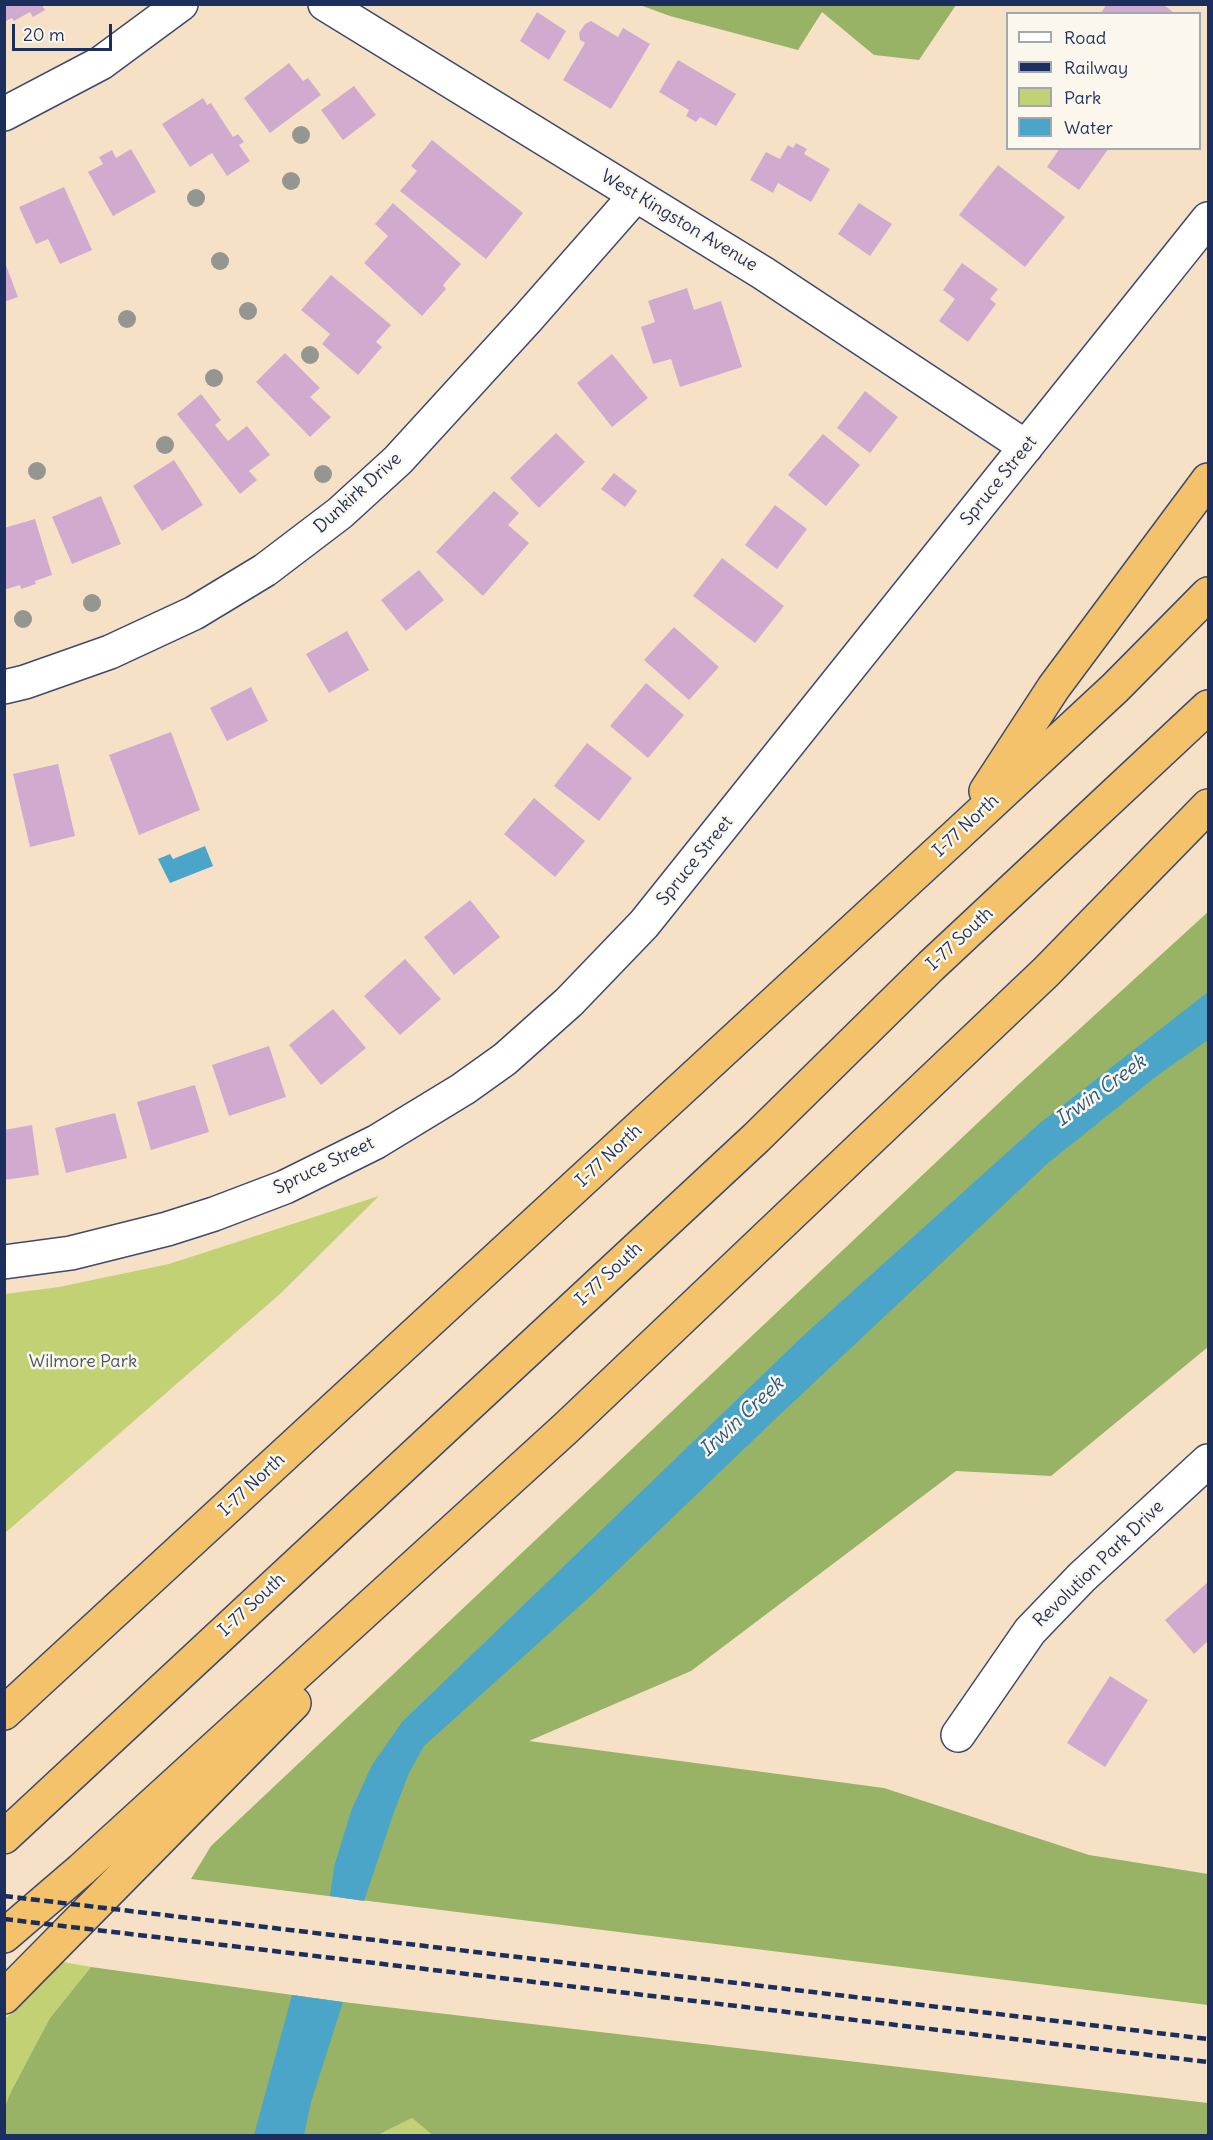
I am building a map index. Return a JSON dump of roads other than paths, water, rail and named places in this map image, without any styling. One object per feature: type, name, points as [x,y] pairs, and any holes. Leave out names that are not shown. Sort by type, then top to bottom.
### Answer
[{"type":"highway","points":[[958,834],[1054,687],[1209,480]]},
{"type":"highway","name":"I-77 North","points":[[4,1713],[958,834],[1115,687],[1209,594]]},
{"type":"highway","name":"I-77 South","points":[[4,1837],[747,1146],[931,966],[1209,707]]},
{"type":"highway","points":[[4,1936],[81,1870],[566,1428],[1028,988],[1209,806]]},
{"type":"highway","points":[[1082,935],[1209,835]]},
{"type":"highway","points":[[4,1997],[566,1428]]},
{"type":"highway","points":[[4,1953],[81,1870]]},
{"type":"street","points":[[4,114],[101,63],[181,4]]},
{"type":"street","name":"West Kingston Avenue","points":[[325,4],[763,273],[1026,447]]},
{"type":"street","name":"Dunkirk Drive","points":[[4,687],[25,682],[110,652],[194,613],[265,570],[340,513],[398,460],[636,195]]},
{"type":"street","name":"Spruce Street","points":[[4,1262],[71,1253],[167,1229],[285,1187],[376,1142],[463,1089],[505,1059],[570,1002],[644,924],[1209,219]]},
{"type":"street","name":"Revolution Park Drive","points":[[958,1735],[1030,1631],[1082,1577],[1209,1461]]},
{"type":"water","points":[[205,846],[213,866],[170,883],[158,859],[170,854],[173,859]]},
{"type":"water","name":"Irwin Creek","points":[[1208,992],[1208,1040],[1158,1075],[1047,1164],[594,1593],[424,1746],[409,1773],[364,1901],[330,1896],[334,1867],[351,1811],[372,1765],[402,1722],[804,1335],[1040,1123]]},
{"type":"water","points":[[292,1995],[343,2002],[311,2102],[304,2135],[254,2135]]},
{"type":"railway","points":[[4,1896],[1208,2039]]},
{"type":"railway","points":[[4,1919],[1208,2062]]},
{"type":"park label","name":"Wilmore Park","points":[[83,1362]]}]
